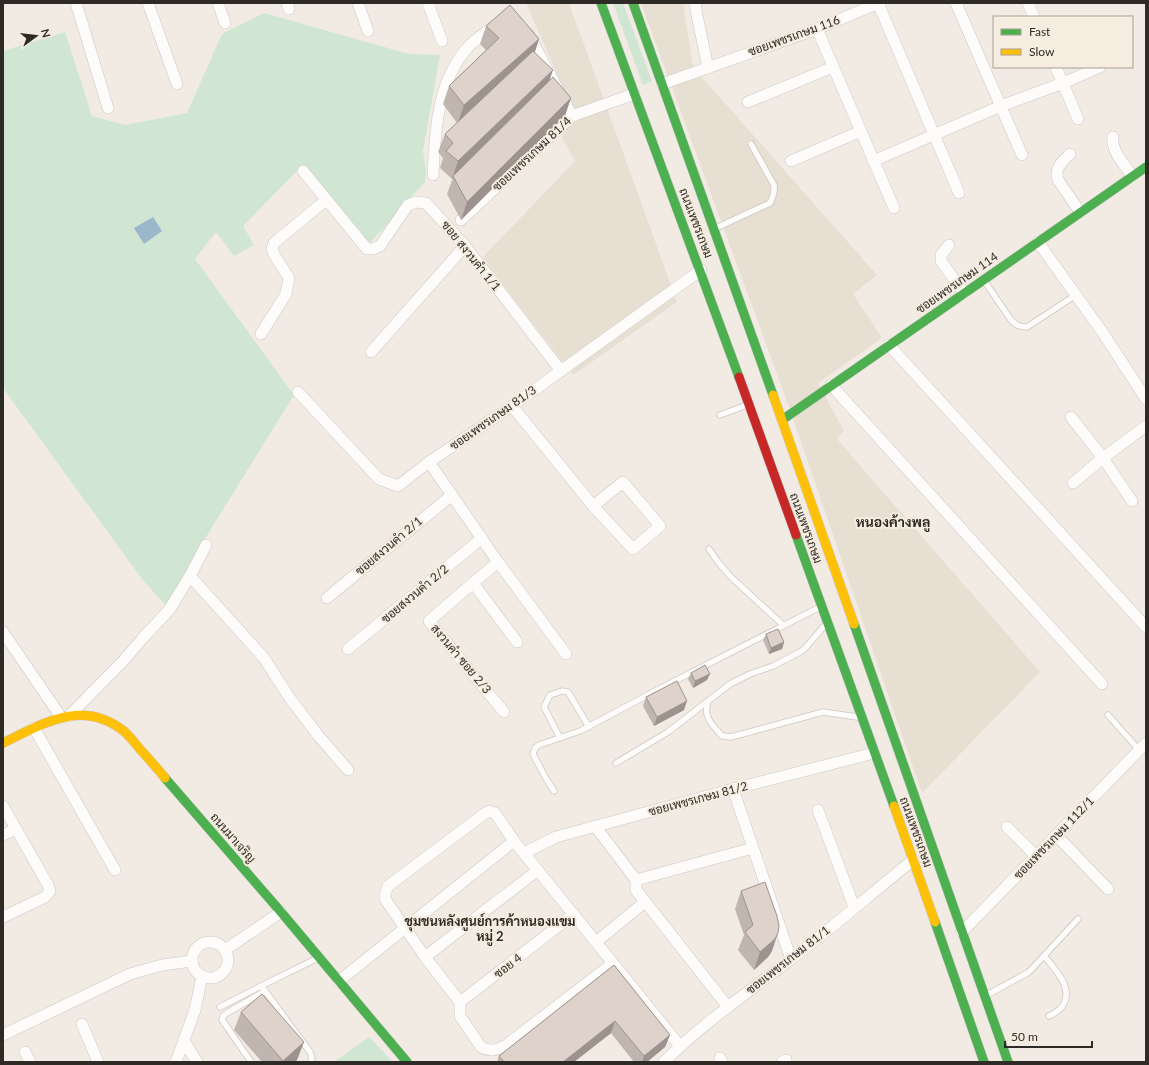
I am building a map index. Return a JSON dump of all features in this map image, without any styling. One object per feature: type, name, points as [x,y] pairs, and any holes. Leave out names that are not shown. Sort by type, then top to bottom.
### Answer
[{"type":"main road","name":"ถนนเพชรเกษม","points":[[601,3],[637,93],[862,717],[984,1062]]},
{"type":"main road","name":"ถนนเพชรเกษม","points":[[634,3],[659,85],[714,229],[1008,1062]]},
{"type":"main road","name":"ซอยเพชรเกษม 114","points":[[782,420],[1146,167]]},
{"type":"main road","name":"ถนนมาเจริญ","points":[[3,743],[34,728],[65,716],[78,715],[95,717],[111,722],[126,733],[281,912],[407,1062]]},
{"type":"street","points":[[76,3],[108,108]]},
{"type":"street","points":[[148,3],[177,84]]},
{"type":"street","points":[[218,3],[225,23]]},
{"type":"street","points":[[358,3],[368,31]]},
{"type":"street","points":[[428,3],[442,41]]},
{"type":"street","points":[[695,3],[708,68]]},
{"type":"street","points":[[879,3],[959,193]]},
{"type":"street","name":"ซอยเพชรเกษม 116","points":[[659,85],[817,29],[879,3]]},
{"type":"street","points":[[956,3],[1022,155]]},
{"type":"street","points":[[1028,3],[1034,16]]},
{"type":"street","points":[[433,175],[435,139],[446,82],[459,58],[469,46],[502,20]]},
{"type":"street","points":[[525,27],[572,116]]},
{"type":"street","points":[[817,29],[894,208]]},
{"type":"street","points":[[748,102],[833,67]]},
{"type":"street","points":[[1056,68],[1078,119]]},
{"type":"street","points":[[873,161],[1001,106],[1063,83],[1098,68]]},
{"type":"street","name":"ซอยเพชรเกษม 81/4","points":[[461,220],[572,116],[637,93]]},
{"type":"street","points":[[791,161],[861,131]]},
{"type":"street","points":[[1113,137],[1112,142],[1116,152],[1132,176]]},
{"type":"street","points":[[1070,154],[1057,168],[1056,175],[1080,212]]},
{"type":"street","points":[[261,334],[286,294],[289,278],[272,249],[274,243],[326,200],[303,171]]},
{"type":"street","name":"ซอย สงวนคำ 1/1","points":[[326,200],[367,249],[373,249],[380,246],[408,205],[416,202],[426,203],[465,246],[561,370]]},
{"type":"street","points":[[1038,242],[1103,333],[1146,399]]},
{"type":"street","points":[[948,245],[941,256],[941,261],[964,293]]},
{"type":"street","points":[[371,352],[465,246]]},
{"type":"street","name":"ซอยเพชรเกษม 81/3","points":[[298,392],[379,480],[398,486],[429,462],[512,406],[701,270]]},
{"type":"street","points":[[889,345],[1146,627]]},
{"type":"street","points":[[831,385],[1102,684]]},
{"type":"street","points":[[512,406],[593,506],[633,549],[660,526],[623,482],[593,506]]},
{"type":"street","points":[[1071,417],[1103,458],[1132,501]]},
{"type":"street","points":[[1073,483],[1103,458],[1146,426]]},
{"type":"street","points":[[429,462],[498,562],[566,654]]},
{"type":"street","name":"ซอยสงวนคำ 2/1","points":[[327,598],[452,495]]},
{"type":"street","name":"ซอยสงวนคำ 2/2","points":[[348,649],[482,538]]},
{"type":"street","points":[[3,632],[65,716],[124,660],[169,610],[190,576],[206,545]]},
{"type":"street","name":"สงวนคำ ซอย 2/3","points":[[498,562],[429,621],[504,712]]},
{"type":"street","points":[[190,576],[264,658],[317,734],[348,770]]},
{"type":"street","points":[[473,583],[517,642]]},
{"type":"street","points":[[34,728],[115,870]]},
{"type":"street","name":"ซอยเพชรเกษม 112/1","points":[[962,932],[1143,747]]},
{"type":"street","name":"ซอยเพชรเกษม 81/2","points":[[524,853],[556,837],[733,789],[874,753]]},
{"type":"street","points":[[733,789],[791,959]]},
{"type":"street","points":[[3,806],[50,891],[45,897],[3,917]]},
{"type":"street","points":[[818,810],[854,908]]},
{"type":"street","points":[[613,963],[505,1046],[492,1051],[486,1050],[481,1047],[460,1016],[460,1002],[405,929],[386,899],[385,894],[388,886],[489,811],[495,813],[514,841],[574,914],[680,1046]]},
{"type":"street","points":[[595,826],[636,880],[636,890],[728,1007]]},
{"type":"street","points":[[1008,827],[1036,856]]},
{"type":"street","points":[[3,835],[16,829]]},
{"type":"street","points":[[1056,835],[1108,889]]},
{"type":"street","points":[[339,981],[514,841]]},
{"type":"street","points":[[636,880],[753,848]]},
{"type":"street","name":"ซอยเพชรเกษม 81/1","points":[[664,1062],[680,1046],[728,1007],[791,959],[913,860]]},
{"type":"street","points":[[425,957],[538,870]]},
{"type":"street","points":[[596,942],[645,902]]},
{"type":"street","points":[[224,950],[281,912]]},
{"type":"street","name":"ซอย 4","points":[[460,1002],[574,914]]},
{"type":"street","points":[[210,942],[215,943],[224,950],[228,961],[223,972],[219,976],[213,978],[202,976],[197,972],[192,961],[195,950],[204,943],[210,942]]},
{"type":"street","points":[[3,1035],[130,974],[162,965],[192,961]]},
{"type":"street","points":[[176,1062],[194,1010],[202,976]]},
{"type":"street","points":[[82,1024],[98,1062]]},
{"type":"street","points":[[184,1041],[197,1062]]},
{"type":"lane","points":[[714,229],[770,203],[773,198],[775,193],[774,185],[751,144]]},
{"type":"lane","points":[[983,280],[1011,320],[1021,327],[1027,327],[1076,295]]},
{"type":"lane","points":[[720,415],[749,404]]},
{"type":"lane","points":[[709,549],[730,576],[782,626]]},
{"type":"lane","points":[[554,791],[533,754],[535,748],[539,745],[589,727],[661,688],[822,606]]},
{"type":"lane","points":[[616,763],[668,732],[730,684],[750,674],[773,666],[802,651],[827,622]]},
{"type":"lane","points":[[560,738],[544,707],[550,695],[562,691],[568,692],[589,727]]},
{"type":"lane","points":[[708,701],[706,716],[722,736],[731,736],[824,712],[862,717]]},
{"type":"lane","points":[[1108,715],[1143,747]]},
{"type":"lane","points":[[985,996],[1029,972],[1078,920]]},
{"type":"lane","points":[[1044,956],[1058,971],[1064,982],[1066,992],[1065,1000],[1060,1009],[1049,1016]]},
{"type":"lane","points":[[220,1007],[263,988],[320,958]]},
{"type":"lane","points":[[251,1062],[222,1020],[223,1016],[263,988]]},
{"type":"lane","points":[[263,988],[310,1052],[312,1058],[311,1062]]},
{"type":"shaded area","points":[[526,3],[569,3],[677,302],[573,375],[482,258],[575,161],[562,138],[572,108]]},
{"type":"shaded area","points":[[641,3],[683,3],[693,67],[877,275],[853,294],[882,338],[818,383],[844,431],[837,439],[1040,672],[922,793],[788,404]]},
{"type":"green space","points":[[613,3],[623,3],[652,81],[643,85]]},
{"type":"green space","points":[[264,13],[409,54],[440,55],[423,151],[426,172],[425,182],[370,243],[297,171],[243,226],[254,245],[234,256],[216,232],[195,259],[294,395],[206,537],[166,606],[142,579],[3,388],[3,51],[65,32],[92,116],[125,125],[187,113],[222,34]]},
{"type":"green space","points":[[369,1037],[393,1062],[334,1062]]},
{"type":"water","points":[[153,217],[162,231],[144,244],[134,228]]},
{"type":"building","points":[[510,5],[539,39],[464,105],[449,86],[499,38],[486,26]]},
{"type":"building","points":[[533,51],[553,70],[458,161],[446,151],[453,143],[445,134]]},
{"type":"building","points":[[553,77],[571,98],[467,202],[453,176]]},
{"type":"building","points":[[778,629],[784,642],[771,648],[766,634]]},
{"type":"building","points":[[705,665],[710,674],[695,681],[691,673]]},
{"type":"building","points":[[677,681],[687,701],[657,717],[646,697]]},
{"type":"building","points":[[765,882],[779,926],[775,939],[760,952],[745,932],[753,925],[741,891]]},
{"type":"building","points":[[614,965],[670,1035],[644,1056],[615,1021],[563,1062],[504,1062],[499,1056]]},
{"type":"building","points":[[262,994],[304,1042],[283,1061],[241,1012]]},
{"type":"traffic: fast","points":[[601,3],[739,377]]},
{"type":"traffic: fast","points":[[633,3],[773,395]]},
{"type":"traffic: fast","points":[[782,420],[1146,167]]},
{"type":"traffic: fast","points":[[796,535],[894,806]]},
{"type":"traffic: fast","points":[[854,624],[1008,1062]]},
{"type":"traffic: fast","points":[[165,778],[281,912],[407,1062]]},
{"type":"traffic: fast","points":[[935,922],[984,1062]]},
{"type":"traffic: slow","points":[[773,395],[854,624]]},
{"type":"traffic: slow","points":[[3,743],[33,728],[64,717],[79,715],[94,717],[109,722],[125,732],[165,778]]},
{"type":"traffic: slow","points":[[894,806],[935,922]]},
{"type":"traffic: jam","points":[[739,377],[796,535]]},
{"type":"district","name":"หนองค้างพลู","points":[[893,522]]},
{"type":"district","name":"ชุมชนหลังศูนย์การค้าหนองแขม หมู่ 2","points":[[490,928]]}]
